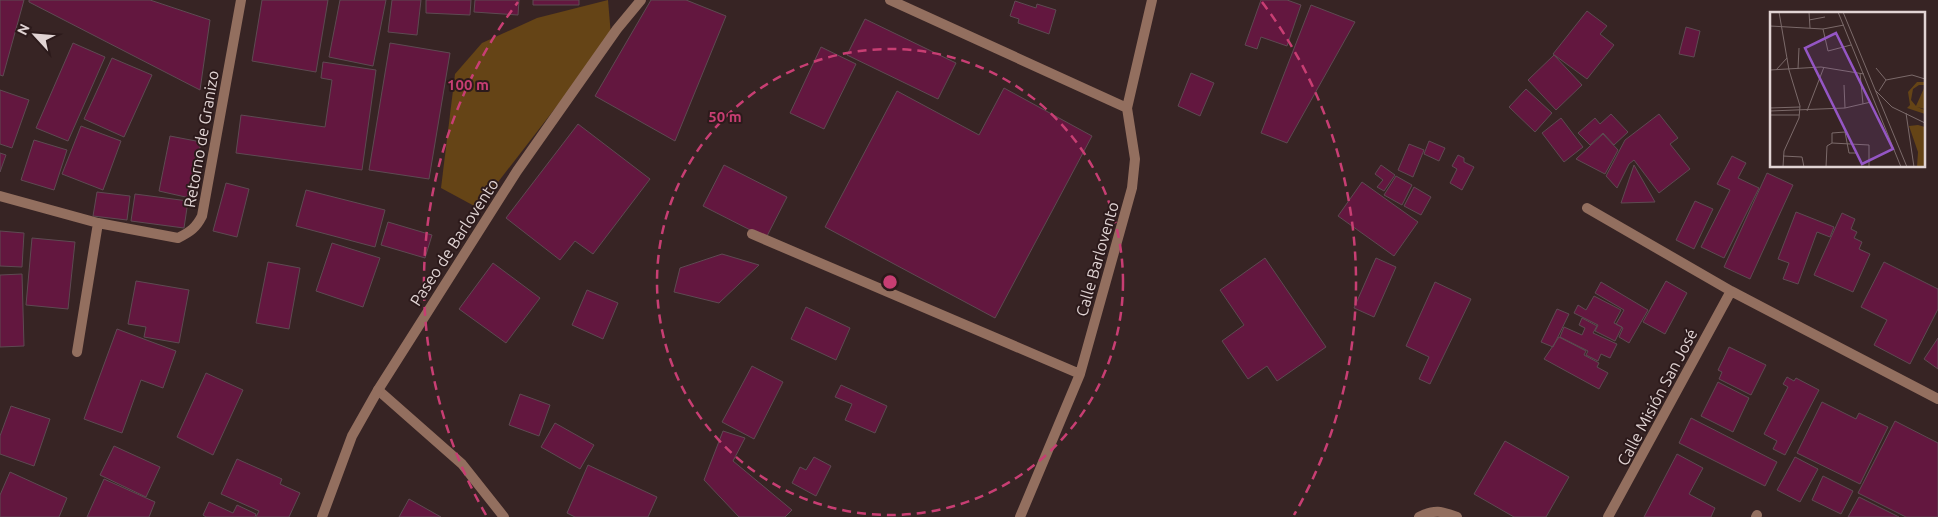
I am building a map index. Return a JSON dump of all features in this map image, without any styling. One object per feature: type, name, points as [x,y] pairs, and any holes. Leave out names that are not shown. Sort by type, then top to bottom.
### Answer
[{"type":"street","name":"Retorno de Granizo","points":[[0,196],[98,223],[178,238],[190,232],[197,226],[202,216],[241,0]]},
{"type":"street","name":"Paseo de Barlovento","points":[[322,517],[352,436],[378,390],[517,171],[617,29],[641,0]]},
{"type":"street","points":[[890,0],[1126,108]]},
{"type":"street","name":"Calle Barlovento","points":[[1020,517],[1080,374],[1132,188],[1135,159],[1126,108],[1152,0]]},
{"type":"street","points":[[1587,208],[1731,291],[1938,399]]},
{"type":"street","points":[[77,352],[98,223]]},
{"type":"street","points":[[752,234],[1080,374]]},
{"type":"street","name":"Calle Misión San José","points":[[1608,517],[1731,291]]},
{"type":"street","points":[[378,390],[462,464],[504,517]]},
{"type":"street","points":[[1419,517],[1431,511],[1457,517]]},
{"type":"shaded area","points":[[608,0],[611,36],[478,208],[441,188],[455,74],[482,43],[537,18]]},
{"type":"building","points":[[0,0],[24,0],[3,76],[0,75]]},
{"type":"building","points":[[29,0],[150,0],[210,20],[200,90],[29,2]]},
{"type":"building","points":[[262,0],[328,0],[316,72],[252,61]]},
{"type":"building","points":[[340,0],[386,0],[373,66],[329,57]]},
{"type":"building","points":[[392,0],[421,0],[417,35],[388,32]]},
{"type":"building","points":[[426,0],[471,0],[470,15],[426,13]]},
{"type":"building","points":[[475,0],[519,0],[518,15],[474,12]]},
{"type":"building","points":[[533,0],[579,0],[579,5],[533,5]]},
{"type":"building","points":[[651,0],[686,0],[726,16],[675,141],[595,96]]},
{"type":"building","points":[[1261,0],[1287,0],[1301,5],[1287,46],[1261,37],[1257,49],[1245,45]]},
{"type":"building","points":[[1015,1],[1036,8],[1037,4],[1056,10],[1049,34],[1018,23],[1019,19],[1010,16]]},
{"type":"building","points":[[1311,5],[1355,22],[1287,143],[1261,133]]},
{"type":"building","points":[[1587,11],[1607,26],[1600,34],[1614,45],[1587,79],[1553,54]]},
{"type":"building","points":[[865,19],[956,63],[938,99],[847,55]]},
{"type":"building","points":[[1686,27],[1700,31],[1694,57],[1679,54]]},
{"type":"building","points":[[73,43],[105,57],[68,141],[36,128]]},
{"type":"building","points":[[390,43],[450,53],[429,179],[369,170]]},
{"type":"building","points":[[821,47],[856,64],[824,129],[790,113]]},
{"type":"building","points":[[1554,55],[1582,85],[1556,110],[1528,80]]},
{"type":"building","points":[[112,58],[152,75],[124,137],[84,119]]},
{"type":"building","points":[[323,62],[376,70],[362,170],[236,153],[241,115],[325,127],[332,80],[321,78]]},
{"type":"building","points":[[1191,73],[1214,83],[1200,116],[1178,106]]},
{"type":"building","points":[[1004,88],[1092,136],[995,318],[825,227],[897,91],[979,135]]},
{"type":"building","points":[[1526,89],[1552,113],[1535,132],[1509,107]]},
{"type":"building","points":[[0,90],[29,100],[12,148],[0,144]]},
{"type":"building","points":[[1611,114],[1628,132],[1614,145],[1603,133],[1590,145],[1578,133],[1595,118],[1600,124]]},
{"type":"building","points":[[1659,114],[1678,138],[1670,144],[1690,169],[1659,193],[1634,160],[1629,164],[1617,188],[1606,176],[1625,140]]},
{"type":"building","points":[[1561,118],[1583,147],[1564,162],[1542,133]]},
{"type":"building","points":[[578,124],[650,179],[593,254],[575,241],[560,260],[506,218]]},
{"type":"building","points":[[81,126],[121,141],[103,190],[62,174]]},
{"type":"building","points":[[1603,134],[1618,150],[1605,174],[1576,159]]},
{"type":"building","points":[[170,136],[201,142],[190,198],[159,191]]},
{"type":"building","points":[[34,140],[67,150],[54,190],[21,180]]},
{"type":"building","points":[[1429,141],[1445,148],[1439,161],[1424,154]]},
{"type":"building","points":[[1409,144],[1424,150],[1413,177],[1398,170]]},
{"type":"building","points":[[0,153],[6,155],[0,172]]},
{"type":"building","points":[[1458,155],[1464,158],[1464,162],[1474,167],[1462,190],[1450,183],[1457,169],[1452,166]]},
{"type":"building","points":[[1732,156],[1746,163],[1738,178],[1759,188],[1724,258],[1701,247],[1730,190],[1717,184]]},
{"type":"building","points":[[724,165],[787,197],[766,238],[703,206]]},
{"type":"building","points":[[1381,165],[1395,175],[1384,191],[1377,187],[1383,180],[1375,174]]},
{"type":"building","points":[[1634,165],[1655,202],[1621,203]]},
{"type":"building","points":[[1767,173],[1793,185],[1750,279],[1724,267]]},
{"type":"building","points":[[1396,176],[1412,185],[1402,205],[1384,195]]},
{"type":"building","points":[[1362,182],[1418,222],[1394,256],[1338,216]]},
{"type":"building","points":[[226,183],[249,189],[237,237],[213,231]]},
{"type":"building","points":[[1414,187],[1431,197],[1421,215],[1404,206]]},
{"type":"building","points":[[306,190],[385,210],[375,247],[296,226]]},
{"type":"building","points":[[97,192],[130,196],[127,220],[93,216]]},
{"type":"building","points":[[135,194],[188,201],[184,228],[131,221]]},
{"type":"building","points":[[1695,201],[1713,209],[1694,249],[1676,240]]},
{"type":"building","points":[[1796,212],[1834,227],[1830,237],[1817,232],[1798,284],[1783,279],[1789,263],[1778,259]]},
{"type":"building","points":[[1842,213],[1855,219],[1851,229],[1857,232],[1854,238],[1862,242],[1859,249],[1870,254],[1853,292],[1814,275]]},
{"type":"building","points":[[388,222],[432,235],[425,258],[381,245]]},
{"type":"building","points":[[0,231],[24,233],[22,267],[0,266]]},
{"type":"building","points":[[32,238],[75,242],[68,309],[26,305]]},
{"type":"building","points":[[332,243],[380,258],[363,307],[316,291]]},
{"type":"building","points":[[722,254],[759,265],[719,303],[674,292],[680,268]]},
{"type":"building","points":[[1265,258],[1326,347],[1277,381],[1267,366],[1248,379],[1222,341],[1244,325],[1220,290]]},
{"type":"building","points":[[1376,258],[1396,267],[1374,317],[1354,308]]},
{"type":"building","points":[[268,262],[300,268],[289,329],[256,323]]},
{"type":"building","points":[[1884,262],[1938,289],[1938,309],[1910,364],[1874,345],[1887,320],[1861,307]]},
{"type":"building","points":[[493,263],[540,298],[506,343],[459,309]]},
{"type":"building","points":[[22,274],[24,346],[0,347],[0,275]]},
{"type":"building","points":[[136,281],[189,290],[179,343],[144,337],[146,327],[128,324]]},
{"type":"building","points":[[1666,281],[1687,293],[1665,334],[1643,322]]},
{"type":"building","points":[[1435,282],[1471,299],[1430,384],[1419,379],[1429,357],[1406,346]]},
{"type":"building","points":[[1601,282],[1648,310],[1629,343],[1619,337],[1623,328],[1616,324],[1624,310],[1595,293]]},
{"type":"building","points":[[587,290],[618,303],[603,339],[572,325]]},
{"type":"building","points":[[1594,296],[1621,310],[1614,323],[1622,327],[1615,341],[1595,331],[1598,325],[1574,313],[1578,305],[1586,310]]},
{"type":"building","points":[[806,307],[850,328],[836,360],[791,339]]},
{"type":"building","points":[[1557,309],[1569,314],[1553,347],[1541,342]]},
{"type":"building","points":[[1582,318],[1597,326],[1593,333],[1617,344],[1610,358],[1601,354],[1598,361],[1586,355],[1588,351],[1560,337],[1564,327],[1582,335],[1585,328],[1579,325]]},
{"type":"building","points":[[117,329],[176,351],[163,388],[141,380],[122,433],[84,419]]},
{"type":"building","points":[[1559,337],[1586,351],[1584,355],[1599,363],[1597,367],[1608,373],[1599,389],[1544,359]]},
{"type":"building","points":[[1938,338],[1938,369],[1924,359]]},
{"type":"building","points":[[1729,347],[1766,365],[1751,395],[1719,379],[1722,372],[1718,370]]},
{"type":"building","points":[[752,366],[783,382],[754,439],[722,422]]},
{"type":"building","points":[[206,373],[243,390],[213,455],[177,437]]},
{"type":"building","points":[[1787,377],[1794,381],[1796,378],[1819,390],[1785,455],[1773,449],[1777,441],[1764,434],[1788,387],[1783,384]]},
{"type":"building","points":[[1718,382],[1749,398],[1733,432],[1701,416]]},
{"type":"building","points":[[841,385],[887,406],[875,433],[845,420],[852,404],[835,397]]},
{"type":"building","points":[[520,394],[550,405],[539,436],[509,425]]},
{"type":"building","points":[[1822,402],[1856,419],[1859,413],[1888,427],[1860,484],[1797,453]]},
{"type":"building","points":[[11,406],[50,419],[34,466],[0,454],[0,436]]},
{"type":"building","points":[[1691,418],[1777,462],[1765,486],[1679,443]]},
{"type":"building","points":[[1895,421],[1938,443],[1938,517],[1906,517],[1858,493]]},
{"type":"building","points":[[555,423],[594,445],[580,469],[541,447]]},
{"type":"building","points":[[723,431],[745,438],[733,461],[792,510],[785,517],[739,517],[704,480]]},
{"type":"building","points":[[1505,441],[1569,477],[1546,517],[1514,517],[1474,494]]},
{"type":"building","points":[[114,446],[160,467],[146,497],[100,475]]},
{"type":"building","points":[[1677,454],[1703,468],[1689,494],[1715,508],[1711,517],[1644,517]]},
{"type":"building","points":[[814,457],[831,466],[816,496],[792,483],[800,467],[806,470]]},
{"type":"building","points":[[1795,457],[1818,469],[1800,502],[1777,490]]},
{"type":"building","points":[[237,459],[282,479],[280,484],[300,493],[289,517],[256,517],[259,511],[221,494]]},
{"type":"building","points":[[588,465],[657,497],[648,517],[575,517],[567,513]]},
{"type":"building","points":[[10,472],[67,498],[59,517],[0,517],[0,495]]},
{"type":"building","points":[[1823,476],[1853,491],[1841,514],[1812,500]]},
{"type":"building","points":[[104,479],[155,502],[149,517],[87,517]]},
{"type":"building","points":[[1859,497],[1899,517],[1848,517]]},
{"type":"building","points":[[409,499],[441,517],[399,517]]},
{"type":"building","points":[[209,502],[233,513],[237,505],[256,514],[255,517],[206,517],[203,515]]}]
